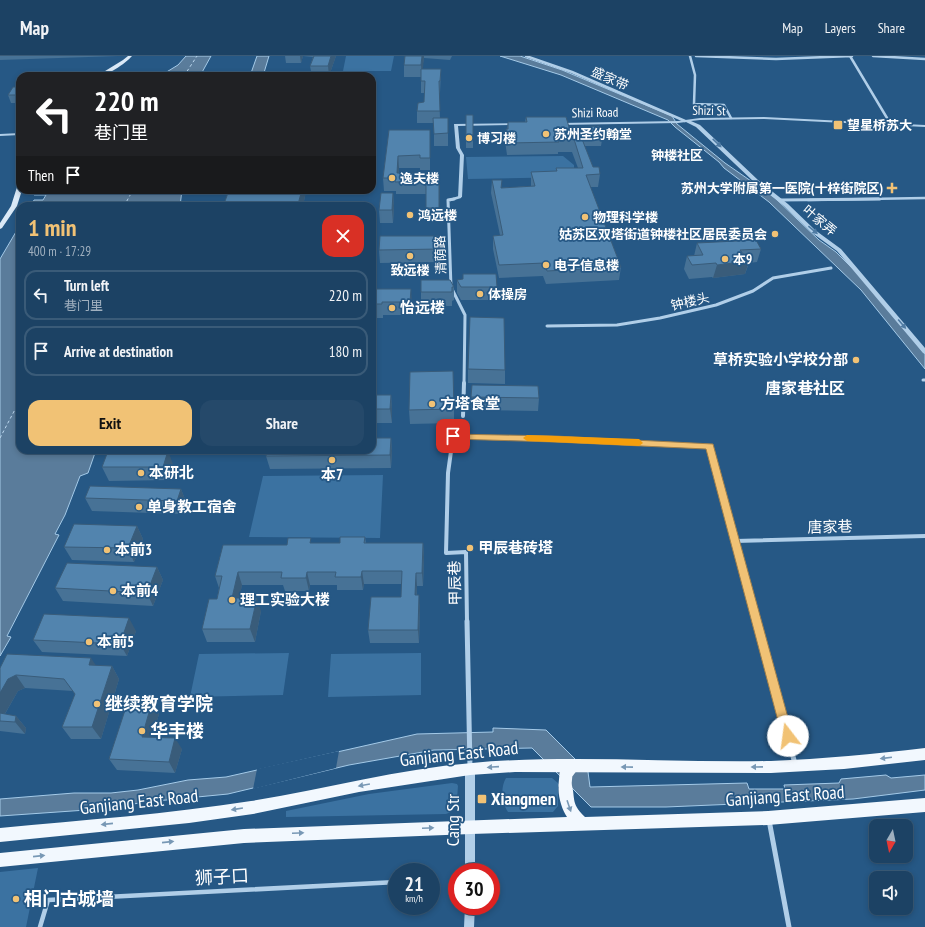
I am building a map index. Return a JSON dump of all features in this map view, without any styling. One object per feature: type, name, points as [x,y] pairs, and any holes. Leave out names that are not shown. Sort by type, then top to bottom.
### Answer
[{"type":"main road","points":[[106,72],[125,61],[130,56]]},
{"type":"main road","points":[[0,227],[14,206],[18,194]]},
{"type":"main road","name":"Ganjiang East Road","points":[[1,835],[189,816],[253,807],[366,785],[470,762],[532,766],[705,768],[795,766],[844,763],[925,754]]},
{"type":"main road","points":[[572,766],[565,777],[567,804],[570,812],[582,823]]},
{"type":"main road","name":"Ganjiang East Road","points":[[0,860],[223,837],[471,826],[768,818],[925,805]]},
{"type":"street","name":"盛家带","points":[[526,56],[572,72],[685,121]]},
{"type":"street","points":[[690,56],[695,75],[694,104],[724,105],[730,118]]},
{"type":"street","points":[[696,56],[776,59],[851,56],[892,126]]},
{"type":"street","points":[[873,56],[925,59]]},
{"type":"street","name":"Shizi St","points":[[685,121],[730,118],[782,118],[925,129]]},
{"type":"street","name":"Shizi St","points":[[685,121],[777,121],[925,126]]},
{"type":"street","points":[[557,124],[685,121]]},
{"type":"street","name":"叶家弄","points":[[685,121],[698,126],[756,181],[780,200],[813,231],[840,250],[925,352]]},
{"type":"street","name":"清荫路","points":[[464,416],[466,328],[465,315],[451,287],[448,200],[460,197],[462,155],[458,148],[456,125],[520,124]]},
{"type":"street","points":[[0,135],[16,134]]},
{"type":"street","points":[[780,200],[925,198]]},
{"type":"street","name":"钟楼头","points":[[547,326],[617,325],[660,318],[716,306],[752,291],[773,278],[831,268]]},
{"type":"street","name":"甲辰巷","points":[[470,762],[466,552],[446,553],[448,473],[453,436],[710,446],[735,541]]},
{"type":"street","name":"唐家巷","points":[[735,541],[925,536]]},
{"type":"street","points":[[735,541],[795,766]]},
{"type":"street","name":"Cang Str","points":[[470,762],[470,863]]},
{"type":"street","points":[[768,818],[789,927]]},
{"type":"street","name":"狮子口","points":[[40,927],[48,900],[388,882]]},
{"type":"street","points":[[469,927],[470,915]]},
{"type":"shaded area","points":[[186,56],[211,56],[202,72],[167,72],[178,65]]},
{"type":"shaded area","points":[[257,56],[269,56],[264,72],[251,72]]},
{"type":"shaded area","points":[[346,56],[394,56],[391,71],[343,71]]},
{"type":"shaded area","points":[[500,56],[520,56],[562,70],[672,116],[677,124],[725,163],[774,197],[819,240],[836,252],[862,278],[925,354],[925,369],[861,290],[769,202],[724,168],[719,162],[668,120],[561,75]]},
{"type":"shaded area","points":[[563,156],[574,165],[574,177],[468,179],[466,157]]},
{"type":"shaded area","points":[[182,194],[180,202],[33,202],[34,200],[43,200],[46,195],[34,195]]},
{"type":"shaded area","points":[[16,232],[16,454],[95,454],[88,473],[80,476],[65,515],[55,534],[59,535],[7,636],[11,637],[0,656],[0,259]]},
{"type":"shaded area","points":[[383,475],[380,538],[249,537],[263,476]]},
{"type":"shaded area","points":[[289,653],[283,695],[190,697],[199,654]]},
{"type":"shaded area","points":[[421,653],[421,695],[328,697],[331,654]]},
{"type":"shaded area","points":[[493,728],[546,730],[588,772],[590,787],[747,783],[749,789],[785,789],[784,785],[839,783],[841,779],[886,775],[891,778],[925,775],[925,790],[853,799],[666,807],[591,807],[532,748],[434,750],[349,765],[228,794],[146,802],[101,809],[0,816],[0,799],[74,793],[111,793],[138,790],[188,780],[226,777],[417,734],[493,732]]},
{"type":"shaded area","points":[[506,778],[552,778],[558,783],[558,806],[553,812],[508,812],[502,795]]},
{"type":"shaded area","points":[[452,783],[457,784],[458,786],[457,799],[453,810],[446,814],[286,817],[286,811],[369,794]]},
{"type":"shaded area","name":"相门古城墙","points":[[38,868],[26,927],[0,927],[0,872]]},
{"type":"pier","points":[[339,751],[336,768],[253,789],[257,769]]},
{"type":"building","points":[[314,56],[331,56],[328,66],[310,66]]},
{"type":"building","points":[[405,56],[422,56],[421,65],[404,65]]},
{"type":"building","points":[[421,69],[441,69],[439,81],[440,111],[417,111],[418,103],[424,102],[425,81],[421,81]]},
{"type":"building","points":[[13,87],[16,87],[16,95],[8,95]]},
{"type":"building","points":[[466,115],[473,115],[473,135],[466,135]]},
{"type":"building","points":[[526,117],[566,117],[569,127],[600,126],[603,134],[580,134],[593,167],[599,167],[600,174],[586,175],[621,267],[547,271],[544,263],[499,265],[493,236],[503,235],[492,180],[502,180],[501,188],[535,186],[531,172],[557,171],[556,168],[583,168],[574,139],[558,140],[559,142],[508,143],[506,129],[508,129],[508,122],[527,122]]},
{"type":"building","points":[[433,118],[448,118],[448,133],[434,134]]},
{"type":"building","points":[[389,130],[430,130],[430,158],[420,158],[420,155],[398,156],[397,173],[439,174],[439,208],[426,208],[426,181],[395,182],[395,178],[383,178]]},
{"type":"building","points":[[381,193],[393,193],[392,210],[379,210]]},
{"type":"building","points":[[228,194],[301,194],[299,202],[225,202]]},
{"type":"building","points":[[380,236],[439,236],[439,249],[379,250]]},
{"type":"building","points":[[756,240],[761,249],[740,250],[749,261],[717,265],[716,263],[692,265],[687,256],[703,255],[697,243]]},
{"type":"building","points":[[463,274],[496,274],[497,287],[461,287],[457,280],[463,279]]},
{"type":"building","points":[[421,280],[450,280],[454,287],[452,287],[452,292],[421,292]]},
{"type":"building","points":[[376,289],[411,289],[410,302],[382,302],[382,304],[376,304]]},
{"type":"building","points":[[470,317],[504,318],[505,370],[468,369]]},
{"type":"building","name":"方塔食堂","points":[[453,371],[454,409],[409,410],[410,372]]},
{"type":"building","points":[[472,385],[538,386],[539,398],[471,397]]},
{"type":"building","points":[[376,395],[391,395],[390,409],[376,409]]},
{"type":"building","points":[[376,438],[391,438],[390,455],[266,456],[267,454],[376,454]]},
{"type":"building","points":[[107,454],[167,454],[163,467],[102,467]]},
{"type":"building","points":[[90,486],[181,489],[177,501],[85,498]]},
{"type":"building","points":[[74,524],[137,526],[128,548],[64,547]]},
{"type":"building","name":"理工实验大楼","points":[[340,537],[365,537],[364,543],[423,543],[422,573],[416,573],[415,595],[419,595],[418,630],[368,630],[371,597],[401,597],[402,571],[362,571],[361,577],[335,577],[336,572],[307,572],[306,578],[281,578],[282,572],[238,572],[232,598],[257,598],[250,629],[202,629],[209,599],[217,599],[222,576],[215,576],[223,545],[287,545],[288,538],[311,538],[310,543],[340,543]]},
{"type":"building","points":[[67,563],[157,567],[147,593],[55,588]]},
{"type":"building","points":[[44,614],[129,618],[120,644],[33,640]]},
{"type":"building","points":[[7,654],[91,658],[89,665],[112,666],[92,727],[62,727],[75,694],[64,679],[16,675],[8,679],[0,693],[0,668]]},
{"type":"building","points":[[128,701],[152,702],[142,737],[175,738],[169,762],[109,759]]},
{"type":"building","points":[[0,713],[16,716],[15,722],[0,721]]},
{"type":"ferry route","points":[[187,72],[197,56]]},
{"type":"ferry route","points":[[126,202],[131,194]]},
{"type":"ferry route","points":[[0,438],[16,408]]},
{"type":"slow traffic","points":[[527,438],[639,443]]},
{"type":"place","name":"望星桥苏大","points":[[838,125]]},
{"type":"place","name":"苏州圣约翰堂","points":[[546,134]]},
{"type":"place","name":"博习楼","points":[[469,138]]},
{"type":"place","name":"逸夫楼","points":[[392,178]]},
{"type":"place","name":"苏州大学附属第一医院(十梓街院区)","points":[[892,188]]},
{"type":"place","name":"鸿远楼","points":[[410,215]]},
{"type":"place","name":"物理科学楼","points":[[585,217]]},
{"type":"place","name":"姑苏区双塔街道钟楼社区居民委员会","points":[[775,234]]},
{"type":"place","name":"致远楼","points":[[410,256]]},
{"type":"place","name":"本9","points":[[725,259]]},
{"type":"place","name":"电子信息楼","points":[[546,265]]},
{"type":"place","name":"体操房","points":[[480,294]]},
{"type":"place","name":"怡远楼","points":[[392,308]]},
{"type":"place","name":"草桥实验小学校分部","points":[[856,360]]},
{"type":"place","name":"方塔食堂","points":[[432,404]]},
{"type":"place","name":"本7","points":[[332,460]]},
{"type":"place","name":"本研北","points":[[141,473]]},
{"type":"place","name":"单身教工宿舍","points":[[139,507]]},
{"type":"place","name":"甲辰巷砖塔","points":[[470,548]]},
{"type":"place","name":"本前3","points":[[107,550]]},
{"type":"place","name":"本前4","points":[[113,591]]},
{"type":"place","name":"理工实验大楼","points":[[232,600]]},
{"type":"place","name":"本前5","points":[[89,642]]},
{"type":"place","name":"继续教育学院","points":[[97,704]]},
{"type":"place","name":"华丰楼","points":[[142,731]]},
{"type":"place","name":"Xiangmen","points":[[482,799]]},
{"type":"place","name":"相门古城墙","points":[[16,899]]},
{"type":"district","name":"钟楼社区","points":[[677,155]]},
{"type":"district","name":"唐家巷社区","points":[[805,388]]},
{"type":"route","points":[[453,436],[710,446],[788,736]]}]
